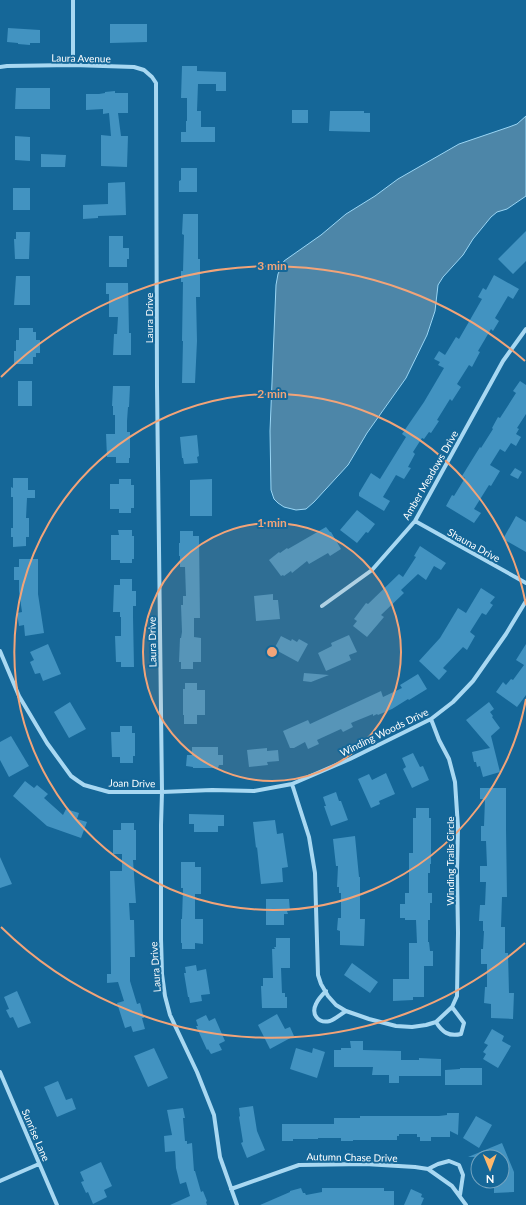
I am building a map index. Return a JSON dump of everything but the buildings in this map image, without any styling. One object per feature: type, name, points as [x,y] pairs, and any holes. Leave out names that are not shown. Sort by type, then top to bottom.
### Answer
[{"type":"street","points":[[73,0],[73,65]]},
{"type":"street","name":"Laura Avenue","points":[[0,67],[73,65],[139,68],[149,73],[156,82]]},
{"type":"street","name":"Laura Drive","points":[[156,82],[157,386],[162,792],[162,974],[165,996],[170,1015],[197,1072],[214,1115],[220,1157],[237,1205]]},
{"type":"street","name":"Amber Meadows Drive","points":[[322,606],[372,570],[415,521],[503,361],[526,329]]},
{"type":"street","name":"Shauna Drive","points":[[415,521],[526,583]]},
{"type":"street","name":"Winding Woods Drive","points":[[292,784],[350,759],[431,719],[453,702],[473,681],[506,634],[526,601]]},
{"type":"street","name":"Joan Drive","points":[[0,651],[19,696],[47,743],[71,776],[84,785],[109,792],[162,792],[212,790],[254,791],[292,784]]},
{"type":"street","name":"Winding Trails Circle","points":[[431,719],[439,740],[449,759],[455,782],[458,827],[458,941],[457,996],[452,1007]]},
{"type":"street","points":[[292,784],[309,837],[316,873],[318,976],[328,996],[336,1005],[346,1011],[396,1026],[426,1026],[436,1022],[452,1007],[464,1023],[461,1034],[454,1036],[440,1029],[436,1022]]},
{"type":"street","points":[[326,991],[316,1002],[314,1014],[317,1019],[324,1022],[332,1020],[346,1011]]},
{"type":"street","name":"Sunrise Lane","points":[[0,1072],[57,1205]]},
{"type":"street","points":[[428,1169],[449,1161],[459,1165],[463,1175],[460,1195]]},
{"type":"street","points":[[0,1181],[39,1164]]},
{"type":"street","name":"Autumn Chase Drive","points":[[231,1189],[299,1165],[365,1164],[415,1166],[428,1169],[452,1186],[466,1205]]},
{"type":"water","points":[[526,116],[526,196],[507,209],[497,212],[491,217],[473,239],[463,255],[443,277],[438,285],[435,311],[427,335],[406,378],[367,433],[348,465],[306,509],[296,510],[284,507],[274,499],[271,490],[270,431],[276,285],[278,274],[284,261],[321,235],[346,214],[375,196],[398,179],[459,144],[517,124]]}]
